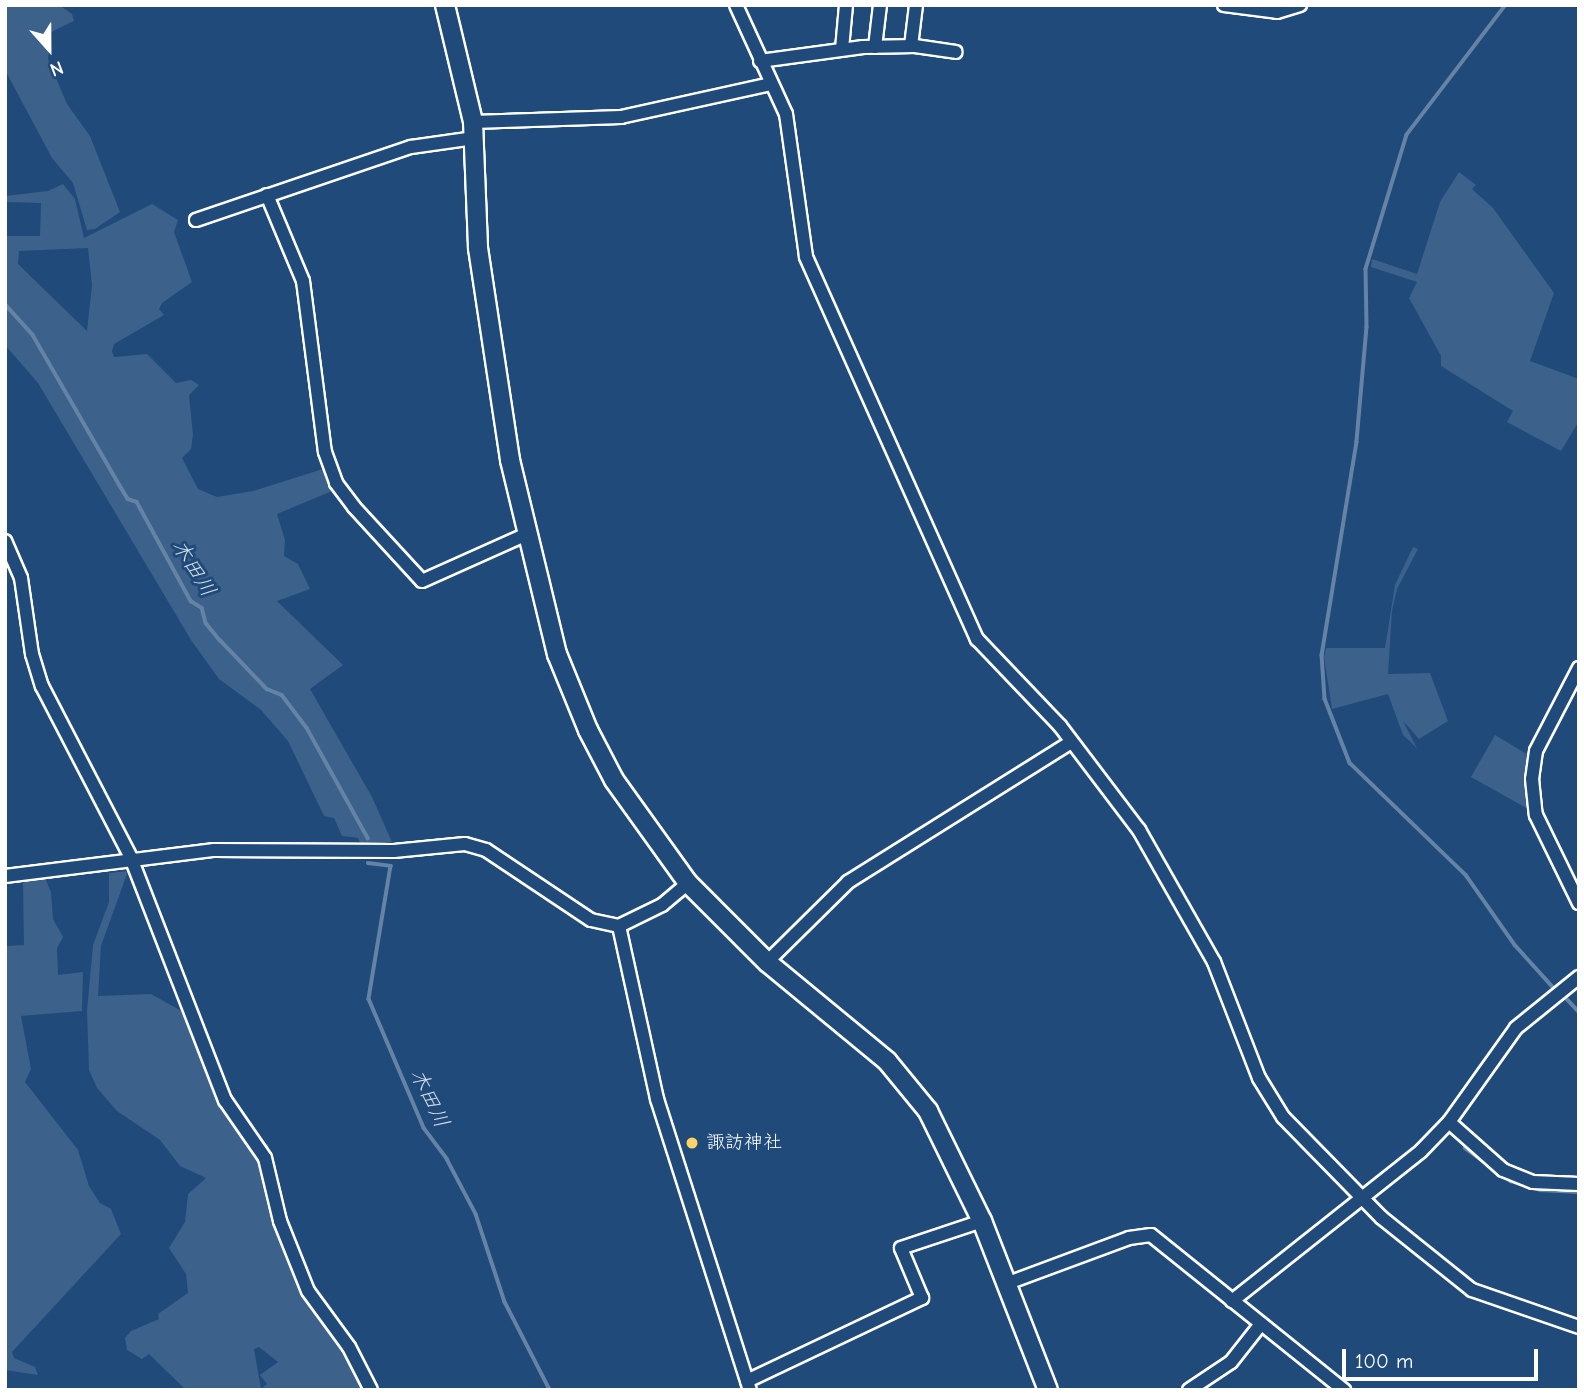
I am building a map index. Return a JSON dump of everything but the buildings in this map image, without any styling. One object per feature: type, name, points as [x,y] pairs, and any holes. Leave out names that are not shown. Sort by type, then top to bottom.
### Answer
[{"type":"street","points":[[445,5],[473,130],[478,248],[490,348],[527,534],[557,654],[588,730],[614,780],[688,883],[766,962],[852,1029],[911,1088],[945,1143],[982,1221],[1009,1283],[1048,1390]]},
{"type":"street","points":[[736,5],[786,114],[795,155],[806,257],[942,569],[983,648],[1071,741],[1139,830],[1214,962],[1267,1093],[1309,1144],[1364,1199],[1472,1290],[1579,1327]]},
{"type":"street","points":[[842,49],[846,5]]},
{"type":"street","points":[[875,47],[880,5]]},
{"type":"street","points":[[911,46],[916,5]]},
{"type":"street","points":[[1224,5],[1277,12],[1300,5]]},
{"type":"street","points":[[760,61],[875,47],[911,46],[956,52]]},
{"type":"street","points":[[196,220],[411,147],[473,130],[621,117],[771,84]]},
{"type":"street","points":[[267,195],[303,281],[325,452],[336,483],[354,507],[422,581],[527,534]]},
{"type":"street","points":[[5,541],[21,578],[32,654],[42,686],[131,858],[225,1100],[265,1158],[279,1221],[307,1291],[349,1347],[371,1390]]},
{"type":"street","points":[[1579,668],[1536,751],[1531,779],[1537,819],[1579,903]]},
{"type":"street","points":[[766,962],[848,882],[1071,741]]},
{"type":"street","points":[[5,876],[131,858],[214,850],[394,851],[465,844],[486,850],[591,920],[619,926],[662,905],[688,883]]},
{"type":"street","points":[[619,926],[657,1098],[749,1386],[922,1298],[901,1248],[982,1221]]},
{"type":"street","points":[[1232,1301],[1364,1199],[1449,1122],[1516,1028],[1579,977]]},
{"type":"street","points":[[1449,1122],[1503,1170],[1533,1182],[1579,1184]]},
{"type":"street","points":[[1009,1283],[1142,1234],[1164,1242],[1232,1301],[1343,1390]]},
{"type":"street","points":[[1189,1390],[1231,1362],[1261,1324]]},
{"type":"shaded area","points":[[5,5],[59,5],[72,14],[74,21],[51,32],[48,59],[67,104],[90,136],[120,212],[95,229],[87,230],[73,183],[52,158],[5,70]]},
{"type":"shaded area","points":[[1459,172],[1476,185],[1472,189],[1493,208],[1554,293],[1530,361],[1579,379],[1579,421],[1561,451],[1507,422],[1513,411],[1441,366],[1441,356],[1409,298],[1417,282],[1371,267],[1372,259],[1417,274],[1440,202]]},
{"type":"shaded area","points":[[63,184],[75,199],[84,238],[152,204],[178,220],[174,232],[192,282],[162,303],[159,309],[164,315],[114,344],[112,351],[114,357],[147,354],[176,383],[191,380],[199,385],[189,395],[193,435],[191,449],[182,458],[198,489],[217,497],[253,491],[323,469],[332,491],[277,514],[285,540],[284,556],[298,564],[310,589],[277,601],[343,665],[310,689],[372,797],[392,842],[361,845],[358,838],[342,836],[334,818],[324,816],[288,741],[261,710],[219,679],[191,640],[38,383],[5,345],[5,196],[48,191]],"holes":[[[7,202],[41,203],[40,236],[7,236]],[[88,248],[92,285],[87,331],[18,264],[19,251]]]},
{"type":"shaded area","points":[[1413,547],[1418,549],[1397,589],[1392,611],[1388,674],[1430,673],[1448,721],[1419,739],[1403,721],[1417,748],[1403,735],[1388,694],[1332,709],[1324,657],[1326,648],[1385,648],[1395,585]]},
{"type":"shaded area","points":[[1495,735],[1530,756],[1530,810],[1471,777]]},
{"type":"shaded area","points":[[128,871],[101,946],[98,996],[151,994],[185,1013],[226,1112],[250,1142],[268,1144],[286,1223],[313,1287],[357,1347],[376,1390],[186,1390],[149,1354],[142,1359],[127,1350],[125,1338],[131,1331],[159,1319],[158,1314],[188,1293],[186,1274],[169,1248],[185,1222],[188,1194],[206,1178],[180,1166],[160,1140],[117,1111],[97,1088],[89,1070],[87,1011],[93,945],[109,902],[109,873]],"holes":[[[259,1347],[278,1362],[260,1375],[267,1384],[261,1389],[254,1349]]]},
{"type":"shaded area","points":[[43,873],[51,892],[53,919],[63,937],[57,948],[58,975],[83,972],[82,1011],[21,1016],[31,1069],[25,1082],[78,1150],[89,1186],[100,1203],[111,1209],[121,1234],[12,1352],[14,1358],[35,1367],[38,1375],[5,1370],[5,946],[24,945],[23,883]]},
{"type":"waterway","points":[[1506,5],[1407,135],[1366,269],[1367,327],[1357,442],[1322,655],[1325,699],[1350,763],[1466,875],[1515,945],[1552,986]]},
{"type":"waterway","name":"木田川","points":[[5,304],[33,335],[128,499],[137,502],[191,601],[202,608],[206,623],[220,640],[267,689],[282,695],[307,728],[368,838]]},
{"type":"waterway","name":"木田川","points":[[368,863],[391,866],[369,999],[424,1128],[447,1159],[476,1214],[505,1302],[550,1390]]},
{"type":"waterway","points":[[1566,998],[1579,1012]]},
{"type":"waterway","points":[[1465,1148],[1511,1181],[1541,1190],[1579,1192]]},
{"type":"place","name":"諏訪神社","points":[[692,1143]]}]
